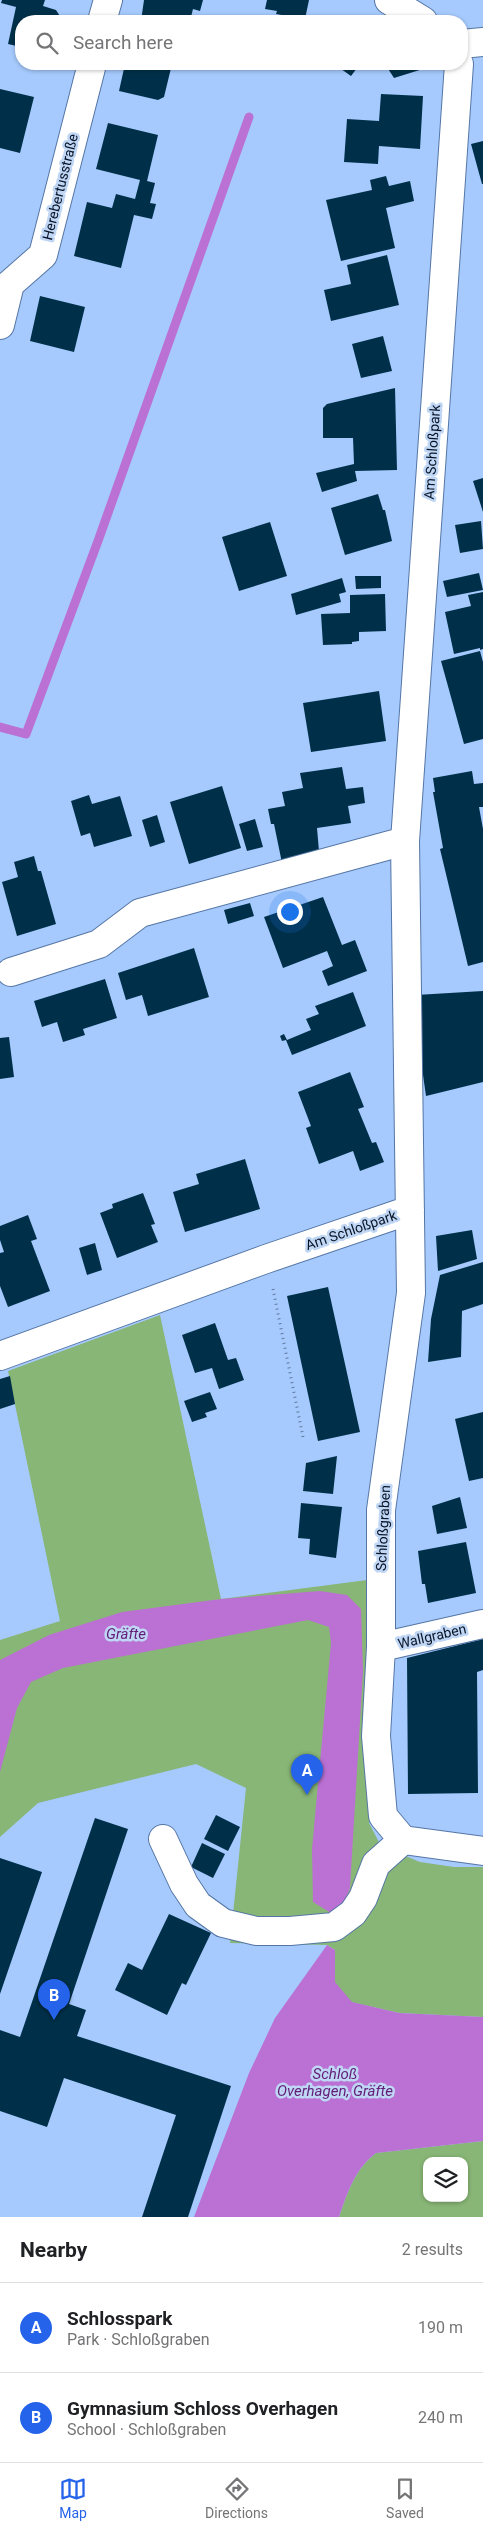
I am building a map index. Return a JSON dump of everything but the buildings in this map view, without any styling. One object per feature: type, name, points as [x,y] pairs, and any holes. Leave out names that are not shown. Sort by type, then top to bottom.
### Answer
[{"type":"street","points":[[104,15],[108,0]]},
{"type":"street","points":[[388,0],[413,15]]},
{"type":"street","points":[[468,43],[483,42]]},
{"type":"street","name":"Herebertusstraße","points":[[0,325],[5,283],[43,255],[90,70]]},
{"type":"street","name":"Am Schloßpark","points":[[0,1356],[266,1259],[410,1210],[405,841],[459,70]]},
{"type":"street","points":[[11,972],[100,944],[140,913],[405,841]]},
{"type":"street","name":"Schloßgraben","points":[[403,1840],[383,1816],[376,1736],[381,1647],[381,1510],[411,1293],[410,1210]]},
{"type":"street","name":"Wallgraben","points":[[381,1647],[483,1624]]},
{"type":"street","points":[[163,1839],[184,1884],[198,1905],[223,1923],[256,1931],[334,1927],[353,1913],[363,1898],[376,1864],[403,1840],[483,1850]]},
{"type":"path","points":[[266,1259],[303,1437]]},
{"type":"green space","points":[[160,1315],[221,1599],[367,1580],[369,1823],[381,1846],[420,1862],[454,1867],[483,1867],[483,2017],[399,2013],[351,2002],[334,1982],[335,1950],[327,1945],[230,1943],[246,1788],[196,1764],[38,1803],[0,1837],[0,1640],[60,1621],[8,1371]]},
{"type":"green space","points":[[483,2141],[483,2217],[339,2217],[357,2174],[376,2153]]},
{"type":"water","name":"Gräfte","points":[[320,1591],[347,1595],[361,1609],[363,1671],[350,1888],[344,1903],[331,1913],[313,1902],[312,1849],[331,1643],[329,1627],[308,1620],[63,1668],[31,1682],[17,1708],[0,1772],[0,1660],[49,1635],[122,1612],[221,1599]]},
{"type":"water","name":"Schloß Overhagen, Gräfte","points":[[327,1945],[335,1950],[335,1982],[352,2002],[399,2013],[483,2017],[483,2141],[376,2153],[357,2174],[339,2217],[194,2217],[249,2073],[275,2018]]},
{"type":"waterway","points":[[0,727],[26,734],[98,541],[249,117]]},
{"type":"place","name":"Schlosspark","points":[[307,1795]]},
{"type":"place","name":"Gymnasium Schloss Overhagen","points":[[54,2020]]}]
